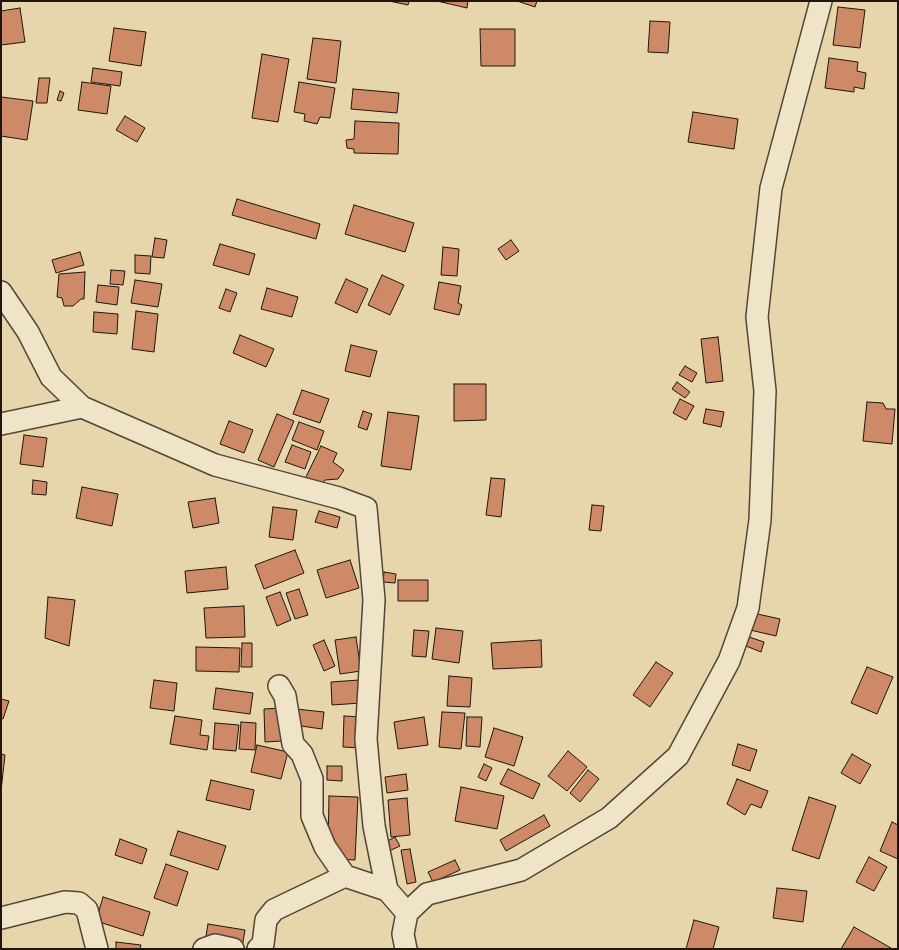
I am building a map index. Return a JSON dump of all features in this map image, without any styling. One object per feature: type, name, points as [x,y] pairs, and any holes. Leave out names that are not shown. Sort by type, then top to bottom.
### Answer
[{"type":"street","points":[[406,949],[403,934],[407,913],[427,894],[521,870],[609,818],[678,756],[729,661],[748,608],[760,520],[765,391],[757,317],[771,188],[821,1]]},
{"type":"street","points":[[1,292],[28,332],[51,377],[82,407],[215,465],[339,498],[366,508],[374,600],[366,739],[374,826],[387,890],[407,913]]},
{"type":"street","points":[[1,424],[82,407]]},
{"type":"street","points":[[278,686],[287,705],[293,744],[302,754],[312,779],[312,816],[325,847],[345,876],[387,890]]},
{"type":"street","points":[[258,949],[263,944],[266,920],[274,910],[345,876]]},
{"type":"street","points":[[1,918],[65,902],[79,903],[87,910],[97,949]]},
{"type":"street","points":[[204,949],[215,945],[233,949]]},
{"type":"building","points":[[389,1],[409,1],[408,5]]},
{"type":"building","points":[[437,1],[468,1],[467,8]]},
{"type":"building","points":[[517,1],[537,1],[535,7]]},
{"type":"building","points":[[838,7],[865,10],[860,48],[833,45]]},
{"type":"building","points":[[20,8],[25,42],[1,45],[1,11]]},
{"type":"building","points":[[650,21],[670,22],[668,53],[648,52]]},
{"type":"building","points":[[114,28],[146,32],[141,66],[109,61]]},
{"type":"building","points":[[480,29],[515,29],[515,66],[481,66]]},
{"type":"building","points":[[313,38],[341,41],[336,83],[307,79]]},
{"type":"building","points":[[262,54],[289,59],[278,122],[252,118]]},
{"type":"building","points":[[829,58],[858,62],[857,71],[866,73],[864,89],[854,87],[854,92],[825,88]]},
{"type":"building","points":[[93,68],[122,72],[120,86],[91,82]]},
{"type":"building","points":[[39,78],[50,78],[47,103],[36,103]]},
{"type":"building","points":[[82,82],[111,86],[107,114],[78,110]]},
{"type":"building","points":[[299,82],[335,88],[330,118],[320,117],[317,124],[304,121],[305,114],[294,112]]},
{"type":"building","points":[[353,89],[399,93],[397,113],[351,109]]},
{"type":"building","points":[[60,91],[64,93],[61,101],[57,100]]},
{"type":"building","points":[[1,97],[33,101],[27,140],[1,136]]},
{"type":"building","points":[[693,112],[738,119],[734,149],[688,142]]},
{"type":"building","points":[[125,116],[145,128],[137,142],[116,130]]},
{"type":"building","points":[[355,121],[399,123],[398,154],[354,153],[354,149],[347,148],[346,140],[354,139]]},
{"type":"building","points":[[237,199],[320,224],[316,239],[232,215]]},
{"type":"building","points":[[354,205],[414,223],[405,252],[345,234]]},
{"type":"building","points":[[155,238],[167,240],[164,258],[152,257]]},
{"type":"building","points":[[511,240],[519,251],[506,260],[498,249]]},
{"type":"building","points":[[220,244],[255,254],[249,275],[213,265]]},
{"type":"building","points":[[443,247],[459,249],[457,276],[441,275]]},
{"type":"building","points":[[80,252],[84,265],[56,273],[52,260]]},
{"type":"building","points":[[135,255],[151,256],[150,274],[135,273]]},
{"type":"building","points":[[111,270],[125,271],[123,285],[110,284]]},
{"type":"building","points":[[85,272],[84,299],[81,299],[73,306],[64,306],[62,298],[57,297],[59,274]]},
{"type":"building","points":[[382,275],[404,285],[390,315],[368,305]]},
{"type":"building","points":[[346,279],[368,289],[357,313],[335,303]]},
{"type":"building","points":[[135,280],[162,284],[158,307],[131,303]]},
{"type":"building","points":[[439,282],[461,286],[458,303],[462,305],[459,315],[434,309]]},
{"type":"building","points":[[98,285],[119,287],[117,305],[96,302]]},
{"type":"building","points":[[267,288],[298,297],[292,317],[261,309]]},
{"type":"building","points":[[226,289],[237,293],[230,312],[219,308]]},
{"type":"building","points":[[136,311],[158,314],[154,352],[132,349]]},
{"type":"building","points":[[94,312],[118,314],[117,334],[93,332]]},
{"type":"building","points":[[240,335],[274,349],[266,367],[233,353]]},
{"type":"building","points":[[718,337],[723,381],[706,383],[701,339]]},
{"type":"building","points":[[351,345],[377,351],[370,377],[345,371]]},
{"type":"building","points":[[685,366],[697,373],[692,382],[679,375]]},
{"type":"building","points":[[677,382],[690,392],[685,398],[672,389]]},
{"type":"building","points":[[454,384],[486,384],[486,420],[454,421]]},
{"type":"building","points":[[302,390],[329,399],[320,423],[293,414]]},
{"type":"building","points":[[680,399],[694,406],[686,420],[673,413]]},
{"type":"building","points":[[867,402],[883,403],[886,409],[895,409],[892,444],[863,441]]},
{"type":"building","points":[[706,409],[724,412],[721,427],[703,423]]},
{"type":"building","points":[[363,411],[372,414],[367,430],[358,427]]},
{"type":"building","points":[[388,412],[419,416],[411,470],[381,466]]},
{"type":"building","points":[[277,414],[294,421],[274,467],[258,460]]},
{"type":"building","points":[[229,421],[253,430],[244,453],[220,444]]},
{"type":"building","points":[[299,422],[324,431],[317,450],[292,440]]},
{"type":"building","points":[[24,435],[47,438],[43,467],[20,464]]},
{"type":"building","points":[[292,445],[311,452],[305,469],[285,462]]},
{"type":"building","points":[[321,446],[337,453],[333,462],[344,470],[338,479],[325,480],[320,486],[305,479]]},
{"type":"building","points":[[491,478],[505,479],[501,517],[486,515]]},
{"type":"building","points":[[33,480],[47,482],[46,495],[32,494]]},
{"type":"building","points":[[82,487],[118,494],[112,526],[76,518]]},
{"type":"building","points":[[215,498],[219,523],[193,528],[188,502]]},
{"type":"building","points":[[592,505],[604,506],[601,531],[589,530]]},
{"type":"building","points":[[273,507],[297,510],[293,540],[269,537]]},
{"type":"building","points":[[319,511],[340,517],[337,528],[315,522]]},
{"type":"building","points":[[295,550],[304,573],[264,589],[255,565]]},
{"type":"building","points":[[350,560],[359,588],[326,598],[317,570]]},
{"type":"building","points":[[226,567],[228,589],[187,593],[185,571]]},
{"type":"building","points":[[384,572],[396,574],[395,583],[383,582]]},
{"type":"building","points":[[398,580],[428,580],[428,601],[398,601]]},
{"type":"building","points":[[299,589],[308,615],[295,619],[286,593]]},
{"type":"building","points":[[280,592],[291,620],[277,626],[266,597]]},
{"type":"building","points":[[48,597],[75,600],[69,646],[45,638]]},
{"type":"building","points":[[244,606],[245,637],[206,638],[204,608]]},
{"type":"building","points":[[753,613],[780,619],[776,636],[750,630]]},
{"type":"building","points":[[436,628],[463,631],[459,663],[432,659]]},
{"type":"building","points":[[414,630],[429,631],[426,657],[412,656]]},
{"type":"building","points":[[356,637],[361,671],[340,674],[335,640]]},
{"type":"building","points":[[749,637],[764,642],[761,652],[746,646]]},
{"type":"building","points":[[324,640],[335,666],[324,671],[313,645]]},
{"type":"building","points":[[541,640],[542,667],[493,669],[491,643]]},
{"type":"building","points":[[242,643],[252,643],[252,667],[241,667]]},
{"type":"building","points":[[196,647],[240,648],[239,672],[196,671]]},
{"type":"building","points":[[656,662],[673,673],[650,707],[633,695]]},
{"type":"building","points":[[867,667],[893,677],[877,714],[851,703]]},
{"type":"building","points":[[449,676],[472,678],[470,707],[447,706]]},
{"type":"building","points":[[154,680],[177,683],[174,711],[150,708]]},
{"type":"building","points":[[359,680],[361,703],[332,705],[331,682]]},
{"type":"building","points":[[216,688],[253,693],[250,714],[213,709]]},
{"type":"building","points":[[1,699],[9,701],[3,719],[1,718]]},
{"type":"building","points":[[281,708],[282,741],[265,742],[264,709]]},
{"type":"building","points":[[296,709],[324,712],[322,729],[294,725]]},
{"type":"building","points":[[442,712],[465,713],[461,749],[439,747]]},
{"type":"building","points":[[175,716],[202,720],[200,735],[209,736],[207,750],[170,744]]},
{"type":"building","points":[[344,716],[362,717],[360,748],[343,747]]},
{"type":"building","points":[[424,717],[428,745],[398,749],[394,722]]},
{"type":"building","points":[[467,717],[482,717],[480,747],[466,746]]},
{"type":"building","points":[[241,722],[256,723],[255,750],[239,749]]},
{"type":"building","points":[[215,723],[239,725],[236,751],[213,749]]},
{"type":"building","points":[[494,728],[523,737],[514,766],[485,757]]},
{"type":"building","points":[[738,744],[757,750],[750,771],[732,765]]},
{"type":"building","points":[[257,745],[288,752],[281,779],[251,772]]},
{"type":"building","points":[[568,751],[587,767],[567,791],[548,776]]},
{"type":"building","points":[[1,754],[5,755],[1,791]]},
{"type":"building","points":[[852,754],[871,765],[860,784],[841,773]]},
{"type":"building","points":[[484,764],[492,768],[486,781],[478,777]]},
{"type":"building","points":[[327,766],[342,766],[342,781],[327,780]]},
{"type":"building","points":[[508,769],[540,784],[533,799],[500,784]]},
{"type":"building","points":[[588,770],[599,779],[580,802],[570,793]]},
{"type":"building","points":[[406,774],[408,790],[387,793],[385,777]]},
{"type":"building","points":[[737,779],[768,791],[761,808],[751,804],[745,815],[727,804]]},
{"type":"building","points":[[211,780],[254,790],[250,810],[206,800]]},
{"type":"building","points":[[461,787],[504,796],[497,829],[455,821]]},
{"type":"building","points":[[329,796],[358,797],[355,860],[336,859],[328,849]]},
{"type":"building","points":[[809,797],[836,806],[819,859],[792,850]]},
{"type":"building","points":[[407,798],[410,835],[391,837],[388,800]]},
{"type":"building","points":[[544,815],[550,826],[506,851],[500,840]]},
{"type":"building","points":[[892,822],[898,825],[898,859],[880,851]]},
{"type":"building","points":[[178,831],[226,846],[218,870],[170,855]]},
{"type":"building","points":[[395,837],[400,846],[389,851],[384,843]]},
{"type":"building","points":[[120,839],[147,849],[142,864],[115,855]]},
{"type":"building","points":[[410,849],[416,882],[407,884],[401,850]]},
{"type":"building","points":[[869,857],[887,867],[874,891],[856,882]]},
{"type":"building","points":[[455,860],[460,870],[433,882],[428,872]]},
{"type":"building","points":[[166,864],[188,872],[177,906],[154,898]]},
{"type":"building","points":[[777,888],[807,891],[803,922],[773,918]]},
{"type":"building","points":[[103,897],[150,912],[143,936],[96,921]]},
{"type":"building","points":[[694,920],[719,927],[713,949],[686,949]]},
{"type":"building","points":[[208,924],[245,930],[242,948],[205,942]]},
{"type":"building","points":[[854,927],[891,948],[891,949],[841,949]]},
{"type":"building","points":[[116,942],[141,945],[140,949],[116,949]]}]
